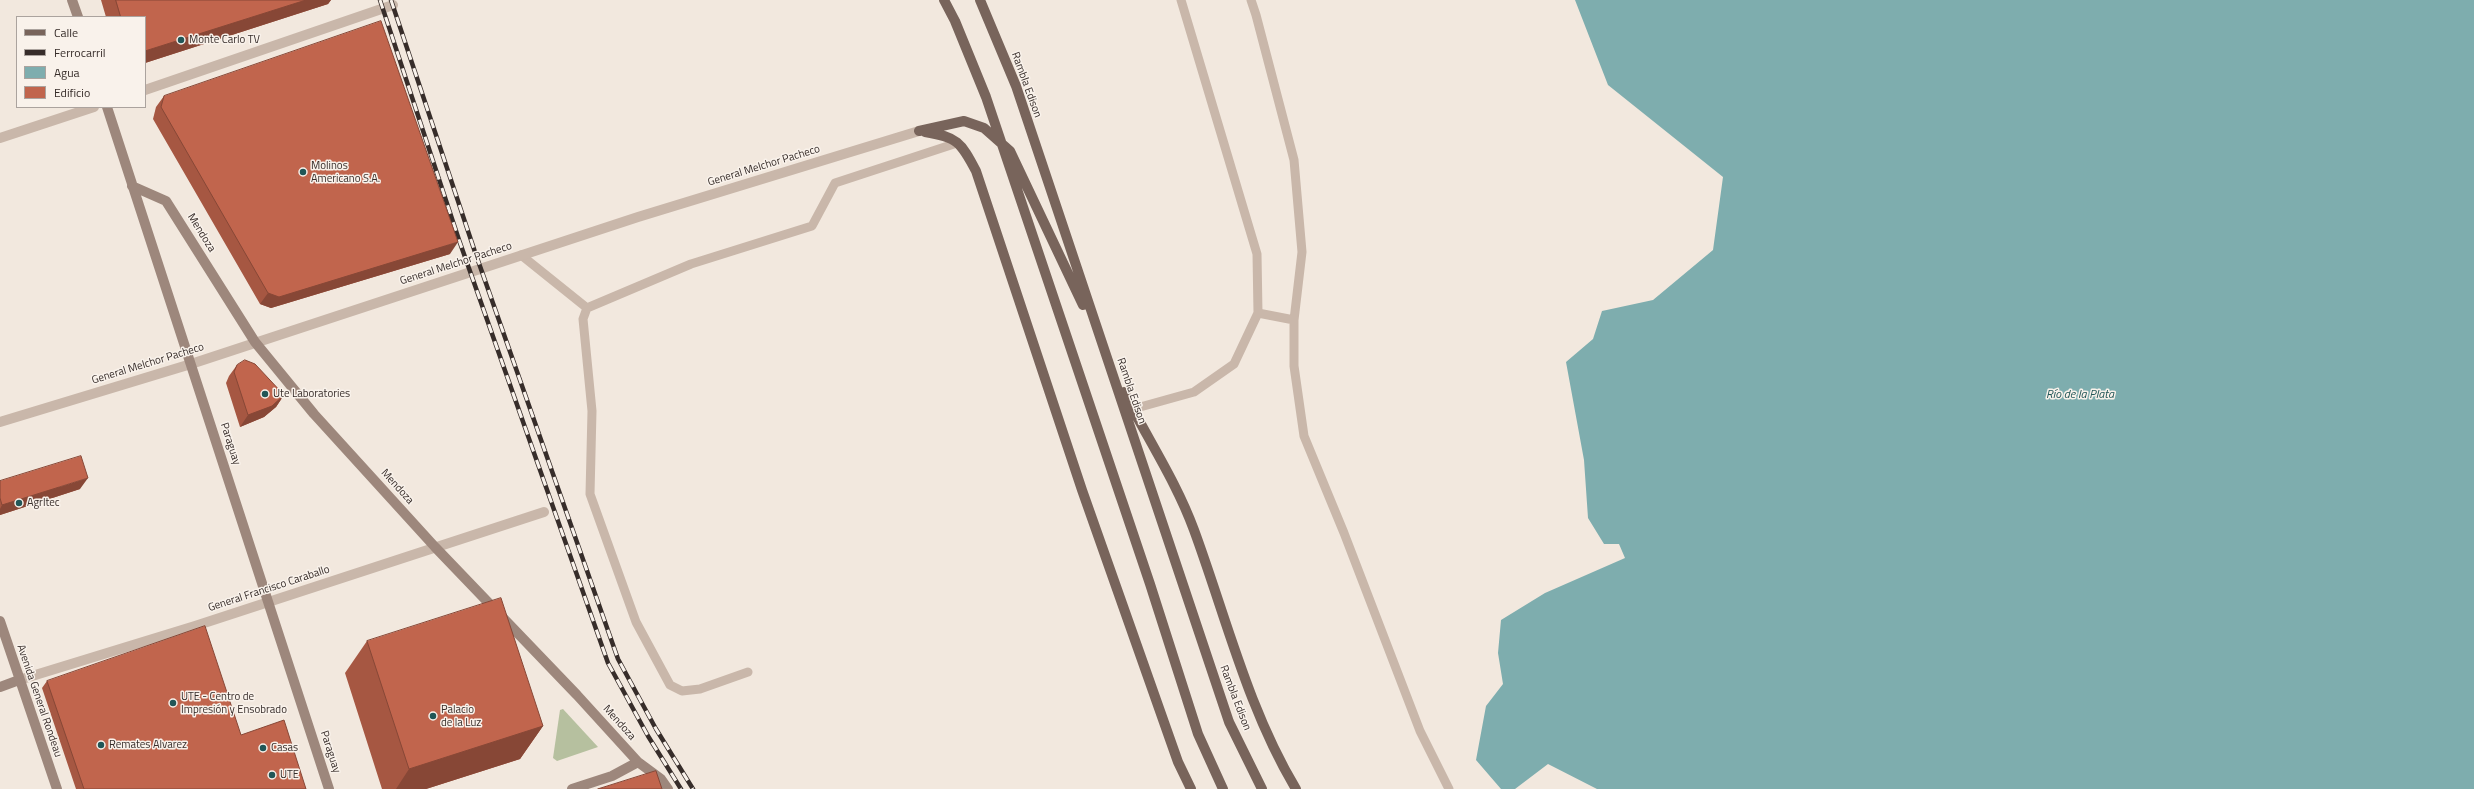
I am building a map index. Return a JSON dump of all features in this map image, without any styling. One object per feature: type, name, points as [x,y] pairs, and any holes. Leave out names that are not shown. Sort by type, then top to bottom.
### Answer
[{"type":"main road","points":[[944,0],[955,21],[986,97],[1150,584],[1198,734],[1223,789]]},
{"type":"main road","name":"Rambla Edison","points":[[980,0],[1016,86],[1229,722],[1262,789]]},
{"type":"main road","points":[[919,131],[964,121],[984,128],[1010,150],[1133,409],[1175,486],[1194,530],[1237,659],[1263,723],[1296,789]]},
{"type":"main road","points":[[919,131],[947,136],[963,147],[976,171],[1082,490],[1178,762],[1191,789]]},
{"type":"street","points":[[72,0],[78,16]]},
{"type":"street","points":[[146,90],[393,5]]},
{"type":"street","points":[[0,138],[91,108]]},
{"type":"street","name":"Paraguay","points":[[107,108],[329,789]]},
{"type":"street","name":"General Melchor Pacheco","points":[[0,422],[191,364],[521,256],[919,131]]},
{"type":"street","name":"Mendoza","points":[[132,186],[166,201],[255,342],[314,414],[435,547],[577,695],[638,762],[661,779],[668,789]]},
{"type":"street","name":"General Francisco Caraballo","points":[[0,687],[544,512]]},
{"type":"street","name":"Avenida General Rondeau","points":[[0,621],[56,789]]},
{"type":"street","points":[[572,789],[612,776],[638,762],[641,779]]},
{"type":"lane","points":[[1133,409],[1194,392],[1234,364],[1258,313],[1258,254],[1181,0]]},
{"type":"lane","points":[[1251,0],[1294,160],[1302,252],[1294,320],[1294,366],[1304,436],[1420,731],[1449,789]]},
{"type":"lane","points":[[748,672],[700,689],[682,691],[670,685],[636,622],[590,494],[592,411],[583,319],[587,308],[691,264],[812,226],[834,183],[957,143]]},
{"type":"lane","points":[[521,256],[587,308]]},
{"type":"lane","points":[[1258,313],[1294,320]]},
{"type":"green space","points":[[563,709],[598,747],[557,761],[553,758],[560,710]]},
{"type":"water","name":"Río de la Plata","points":[[1575,0],[2474,0],[2474,789],[1597,789],[1548,764],[1515,789],[1501,789],[1476,760],[1486,706],[1503,684],[1498,653],[1501,620],[1545,593],[1625,558],[1619,544],[1604,544],[1588,518],[1584,460],[1566,362],[1593,339],[1602,311],[1653,300],[1713,250],[1723,177],[1608,85]]},
{"type":"building","name":"Monte Carlo TV","points":[[116,0],[306,0],[146,51],[146,16],[121,16]]},
{"type":"building","name":"Molinos Americano S.A.","points":[[381,21],[458,242],[279,297],[268,293],[161,107],[164,96]]},
{"type":"building","points":[[245,360],[255,364],[284,395],[272,406],[248,415],[234,372],[237,365]]},
{"type":"building","points":[[81,456],[88,478],[2,505],[0,498],[0,481]]},
{"type":"building","name":"Palacio de la Luz","points":[[501,598],[543,726],[409,769],[367,641]]},
{"type":"building","points":[[205,626],[241,735],[284,720],[306,789],[84,789],[47,681]]},
{"type":"building","points":[[656,771],[662,789],[598,789]]},
{"type":"railway","points":[[380,0],[459,240],[608,663],[648,736],[681,789]]},
{"type":"railway","points":[[391,0],[475,252],[618,659],[656,729],[693,789]]},
{"type":"place","name":"Monte Carlo TV","points":[[181,40]]},
{"type":"place","name":"Molinos Americano S.A.","points":[[303,172]]},
{"type":"place","name":"Ute Laboratories","points":[[265,394]]},
{"type":"place","name":"Agrltec","points":[[19,503]]},
{"type":"place","name":"UTE - Centro de Impresión y Ensobrado","points":[[173,703]]},
{"type":"place","name":"Palacio de la Luz","points":[[433,716]]},
{"type":"place","name":"Remates Alvarez","points":[[101,745]]},
{"type":"place","name":"Casas","points":[[263,748]]},
{"type":"place","name":"UTE","points":[[272,775]]}]
